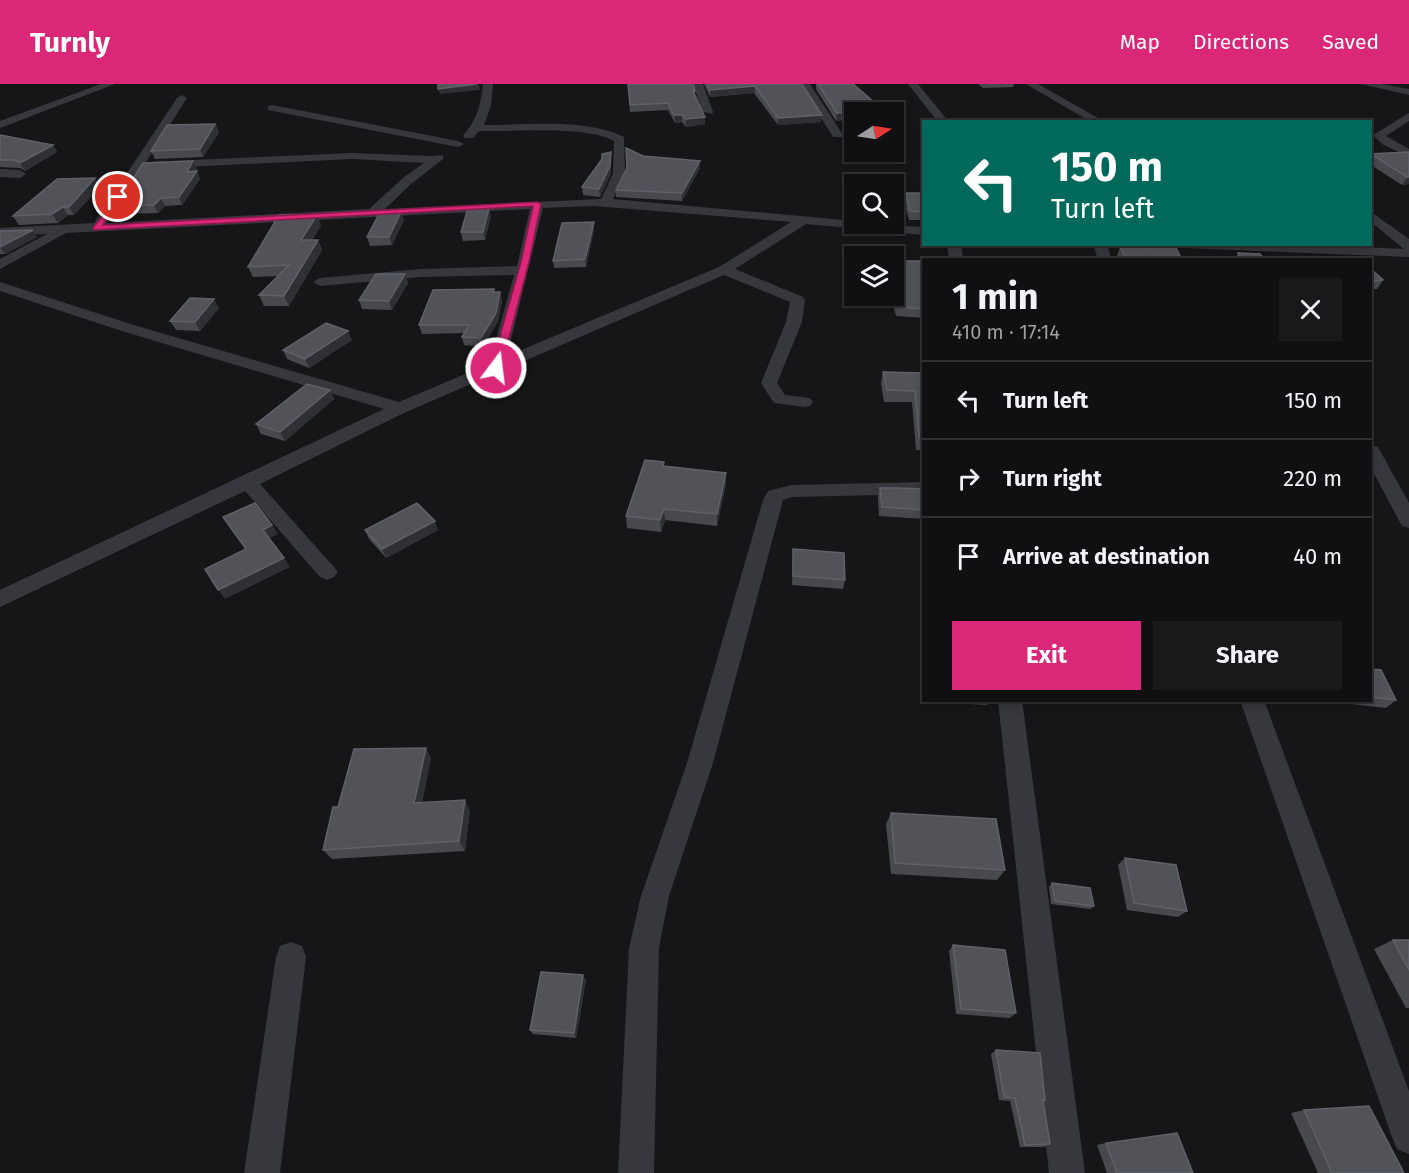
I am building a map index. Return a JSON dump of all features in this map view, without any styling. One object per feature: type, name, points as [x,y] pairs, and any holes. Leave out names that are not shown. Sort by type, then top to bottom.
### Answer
[{"type":"street","points":[[0,125],[110,84]]},
{"type":"street","points":[[374,212],[407,182],[481,124],[489,84]]},
{"type":"street","points":[[698,84],[708,112]]},
{"type":"street","points":[[805,84],[837,135]]},
{"type":"street","points":[[913,84],[942,120]]},
{"type":"street","points":[[1031,84],[1096,120]]},
{"type":"street","points":[[1366,84],[1409,92]]},
{"type":"street","points":[[97,228],[182,98]]},
{"type":"street","points":[[272,108],[458,144]]},
{"type":"street","points":[[1409,116],[1380,135],[1386,142],[1409,154]]},
{"type":"street","points":[[476,128],[569,130],[614,134],[620,140],[619,174],[605,203]]},
{"type":"street","points":[[138,166],[352,156],[436,160]]},
{"type":"street","points":[[0,173],[20,174]]},
{"type":"street","points":[[0,232],[537,204],[605,203],[652,204],[802,221],[922,231]]},
{"type":"street","points":[[496,368],[523,270],[537,204]]},
{"type":"street","points":[[1372,217],[1409,246]]},
{"type":"street","points":[[0,599],[400,408],[724,270],[802,221]]},
{"type":"street","points":[[0,265],[64,230]]},
{"type":"street","points":[[1209,246],[1265,251],[1409,253]]},
{"type":"street","points":[[320,282],[421,273],[523,270]]},
{"type":"street","points":[[724,270],[798,300],[794,322],[769,383],[780,399],[804,402]]},
{"type":"street","points":[[0,286],[131,329],[400,408]]},
{"type":"street","points":[[1372,453],[1409,521]]},
{"type":"street","points":[[248,482],[327,573]]},
{"type":"street","points":[[636,1173],[644,948],[655,896],[700,763],[775,496],[791,491],[922,488]]},
{"type":"street","points":[[1010,702],[1067,1173]]},
{"type":"street","points":[[1253,702],[1409,1137]]},
{"type":"street","points":[[262,1173],[291,957]]},
{"type":"building","points":[[438,84],[477,84],[438,89]]},
{"type":"building","points":[[628,84],[693,84],[695,91],[693,91],[705,117],[686,119],[682,115],[674,115],[668,103],[630,105]]},
{"type":"building","points":[[707,84],[802,84],[822,115],[778,118],[755,86],[710,90]]},
{"type":"building","points":[[818,84],[853,84],[874,102],[844,102],[844,116],[837,113]]},
{"type":"building","points":[[215,124],[200,149],[151,151],[167,125]]},
{"type":"building","points":[[0,135],[53,145],[20,163],[15,160],[0,160]]},
{"type":"building","points":[[626,148],[643,156],[700,161],[682,193],[616,190],[627,168]]},
{"type":"building","points":[[611,152],[610,166],[599,189],[582,187],[602,159],[602,154]]},
{"type":"building","points":[[1409,152],[1409,177],[1407,177],[1372,154]]},
{"type":"building","points":[[193,161],[187,172],[197,171],[179,197],[161,198],[154,205],[119,206],[138,187],[128,187],[143,163]]},
{"type":"building","points":[[95,178],[69,207],[63,207],[52,214],[13,216],[57,179]]},
{"type":"building","points":[[906,193],[922,193],[922,212],[910,211]]},
{"type":"building","points":[[468,208],[489,208],[483,232],[461,232]]},
{"type":"building","points":[[380,212],[401,212],[389,237],[367,237]]},
{"type":"building","points":[[279,215],[317,215],[301,240],[318,240],[284,296],[259,295],[289,265],[248,267]]},
{"type":"building","points":[[594,222],[585,259],[553,261],[562,223]]},
{"type":"building","points":[[33,230],[0,247],[0,231]]},
{"type":"building","points":[[1152,246],[1175,246],[1181,258],[1126,258],[1120,247],[1153,248]]},
{"type":"building","points":[[1238,253],[1260,254],[1263,258],[1242,258]]},
{"type":"building","points":[[904,261],[922,261],[922,309],[898,307],[904,306]]},
{"type":"building","points":[[1372,270],[1383,280],[1372,281]]},
{"type":"building","points":[[376,274],[405,274],[389,301],[359,300]]},
{"type":"building","points":[[494,289],[493,292],[500,292],[496,313],[481,338],[462,337],[469,325],[419,325],[433,290]]},
{"type":"building","points":[[190,298],[214,299],[195,322],[170,321]]},
{"type":"building","points":[[326,323],[348,331],[305,359],[283,350]]},
{"type":"building","points":[[883,372],[922,373],[922,439],[919,438],[915,391],[887,390]]},
{"type":"building","points":[[307,384],[330,390],[280,432],[256,424]]},
{"type":"building","points":[[645,460],[664,462],[663,466],[726,473],[717,514],[664,509],[660,520],[626,516]]},
{"type":"building","points":[[880,488],[922,489],[922,510],[882,507]]},
{"type":"building","points":[[255,503],[272,525],[263,530],[284,558],[218,590],[205,569],[246,549],[223,517]]},
{"type":"building","points":[[417,503],[435,521],[382,549],[365,530]]},
{"type":"building","points":[[793,549],[844,553],[845,580],[793,576]]},
{"type":"building","points":[[1372,669],[1381,670],[1396,700],[1372,697]]},
{"type":"building","points":[[426,748],[414,803],[465,800],[459,841],[323,850],[333,807],[338,807],[354,749]]},
{"type":"building","points":[[891,813],[996,819],[1005,870],[895,863]]},
{"type":"building","points":[[1125,858],[1176,865],[1187,911],[1134,903]]},
{"type":"building","points":[[1052,883],[1090,888],[1094,906],[1055,901]]},
{"type":"building","points":[[1393,940],[1409,940],[1409,970]]},
{"type":"building","points":[[953,945],[1005,950],[1016,1013],[961,1009]]},
{"type":"building","points":[[541,972],[583,975],[574,1033],[530,1030]]},
{"type":"building","points":[[996,1050],[1040,1053],[1045,1100],[1043,1100],[1050,1144],[1025,1145],[1015,1098],[1004,1097]]},
{"type":"building","points":[[1369,1106],[1404,1173],[1332,1173],[1304,1110]]},
{"type":"building","points":[[1177,1133],[1193,1173],[1117,1173],[1106,1143]]},
{"type":"route","points":[[118,197],[97,228],[537,204],[525,262],[496,368]]}]
